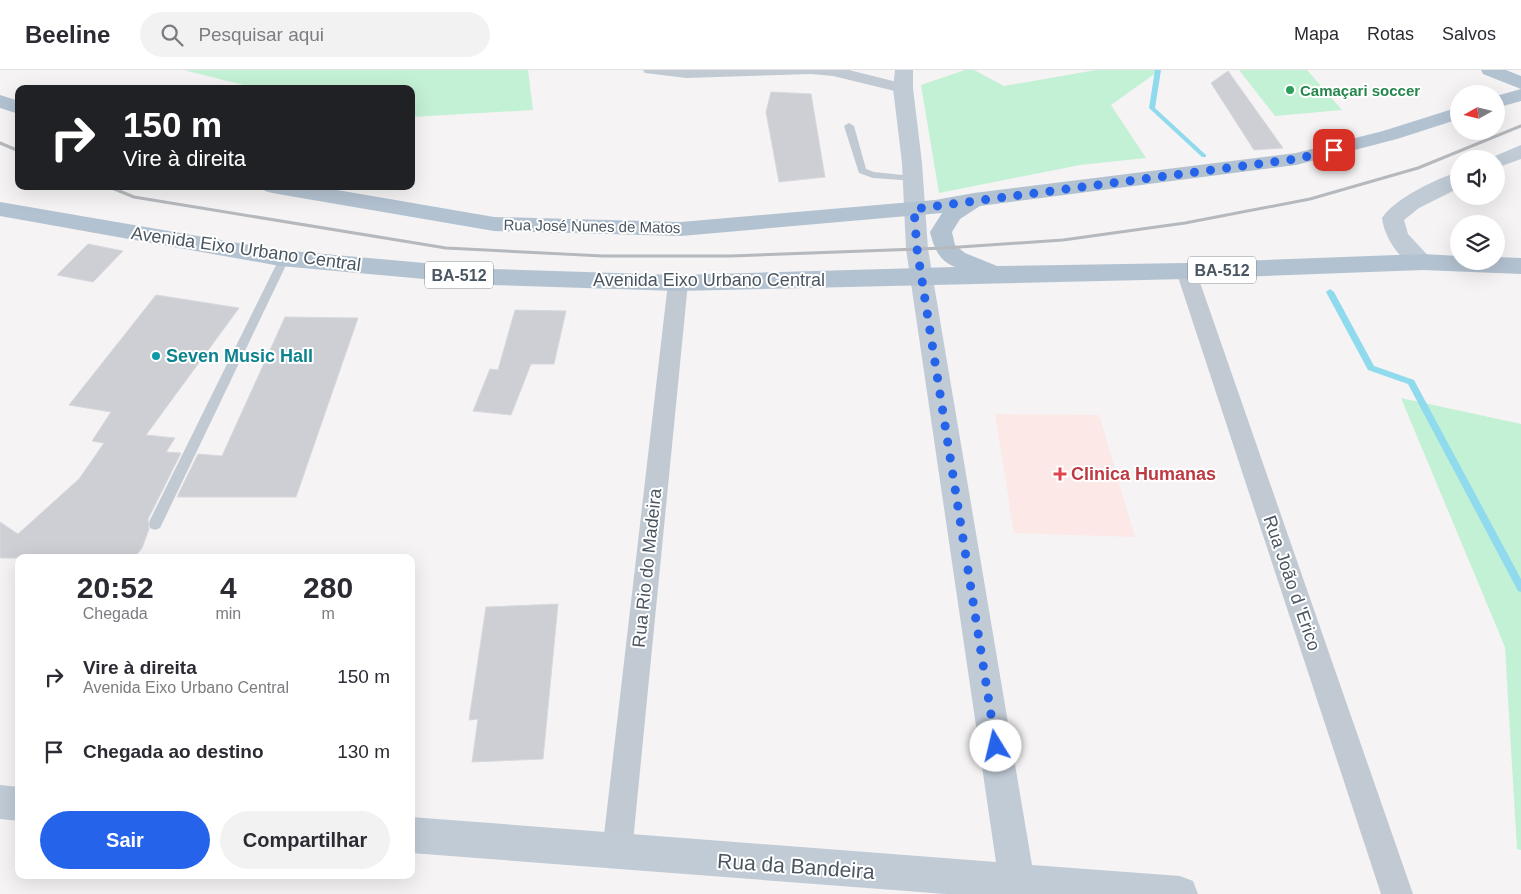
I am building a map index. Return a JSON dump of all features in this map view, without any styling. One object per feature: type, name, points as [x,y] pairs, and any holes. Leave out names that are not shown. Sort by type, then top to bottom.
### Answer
[{"type":"main road","points":[[1490,70],[1521,84]]},
{"type":"main road","points":[[903,79],[917,249],[1018,888]]},
{"type":"main road","points":[[1505,99],[1521,95]]},
{"type":"main road","points":[[0,101],[15,107]]},
{"type":"main road","points":[[914,209],[1296,159],[1390,135],[1450,116]]},
{"type":"main road","points":[[1505,158],[1521,151]]},
{"type":"main road","points":[[1423,262],[1398,237],[1392,218],[1410,203],[1450,183]]},
{"type":"main road","name":"Rua José Nunes de Matos","points":[[295,190],[494,224],[681,229],[914,209]]},
{"type":"main road","points":[[974,200],[952,214],[945,223],[941,232],[946,248],[957,259],[969,265],[1000,274]]},
{"type":"main road","name":"Avenida Eixo Urbano Central","points":[[0,209],[24,215],[284,259],[490,277],[678,283],[1186,271],[1423,262],[1521,266]]},
{"type":"main road","points":[[0,802],[15,804]]},
{"type":"main road","name":"Rua da Bandeira","points":[[415,835],[1018,888],[1180,894]]},
{"type":"street","points":[[651,70],[686,73],[807,70]]},
{"type":"street","points":[[814,70],[903,79]]},
{"type":"street","name":"Rua João d 'Erico","points":[[1186,271],[1397,894]]},
{"type":"street","name":"Rua Rio do Madeira","points":[[617,852],[678,283]]},
{"type":"lane","points":[[849,126],[862,171],[873,176],[912,179]]},
{"type":"lane","points":[[155,524],[284,259]]},
{"type":"shaded area","name":"Clinica Humanas","points":[[995,414],[1099,415],[1135,537],[1014,533]]},
{"type":"green space","points":[[184,70],[528,70],[533,110],[415,117],[415,85],[243,85]]},
{"type":"green space","points":[[965,70],[974,70],[1004,86],[1096,70],[1160,70],[1111,105],[1146,158],[1080,165],[939,193],[921,85]]},
{"type":"green space","name":"Camaçari soccer","points":[[1239,70],[1307,70],[1342,110],[1275,116]]},
{"type":"green space","points":[[1401,398],[1521,424],[1521,850],[1517,849],[1505,647]]},
{"type":"building","points":[[1228,71],[1283,148],[1254,150],[1211,83]]},
{"type":"building","points":[[771,92],[811,94],[825,177],[779,182],[766,112]]},
{"type":"building","points":[[88,244],[123,251],[93,282],[57,275]]},
{"type":"building","points":[[156,295],[239,308],[146,435],[175,438],[166,452],[181,453],[148,519],[149,529],[142,548],[137,554],[15,554],[15,558],[0,558],[0,522],[18,534],[79,479],[104,443],[92,441],[111,412],[69,405]]},
{"type":"building","points":[[515,310],[566,311],[554,364],[531,364],[511,415],[473,411],[490,369],[498,370]]},
{"type":"building","points":[[285,317],[358,318],[296,497],[177,497],[198,454],[222,456]]},
{"type":"building","points":[[558,604],[543,759],[472,762],[478,719],[469,720],[486,607]]},
{"type":"waterway","points":[[1158,70],[1152,108],[1204,156]]},
{"type":"waterway","points":[[1330,292],[1371,368],[1411,382],[1521,588]]},
{"type":"railway","points":[[117,190],[134,197],[446,248],[603,256],[731,256],[945,248],[1063,240],[1185,223],[1310,199],[1418,168],[1521,126]]},
{"type":"railway","points":[[0,143],[15,149]]},
{"type":"place","name":"Camaçari soccer","points":[[1290,90]]},
{"type":"place","name":"Seven Music Hall","points":[[156,356]]},
{"type":"place","name":"Clinica Humanas","points":[[1060,474]]},
{"type":"route","points":[[996,746],[917,249],[914,209],[1296,159],[1334,150]]}]
